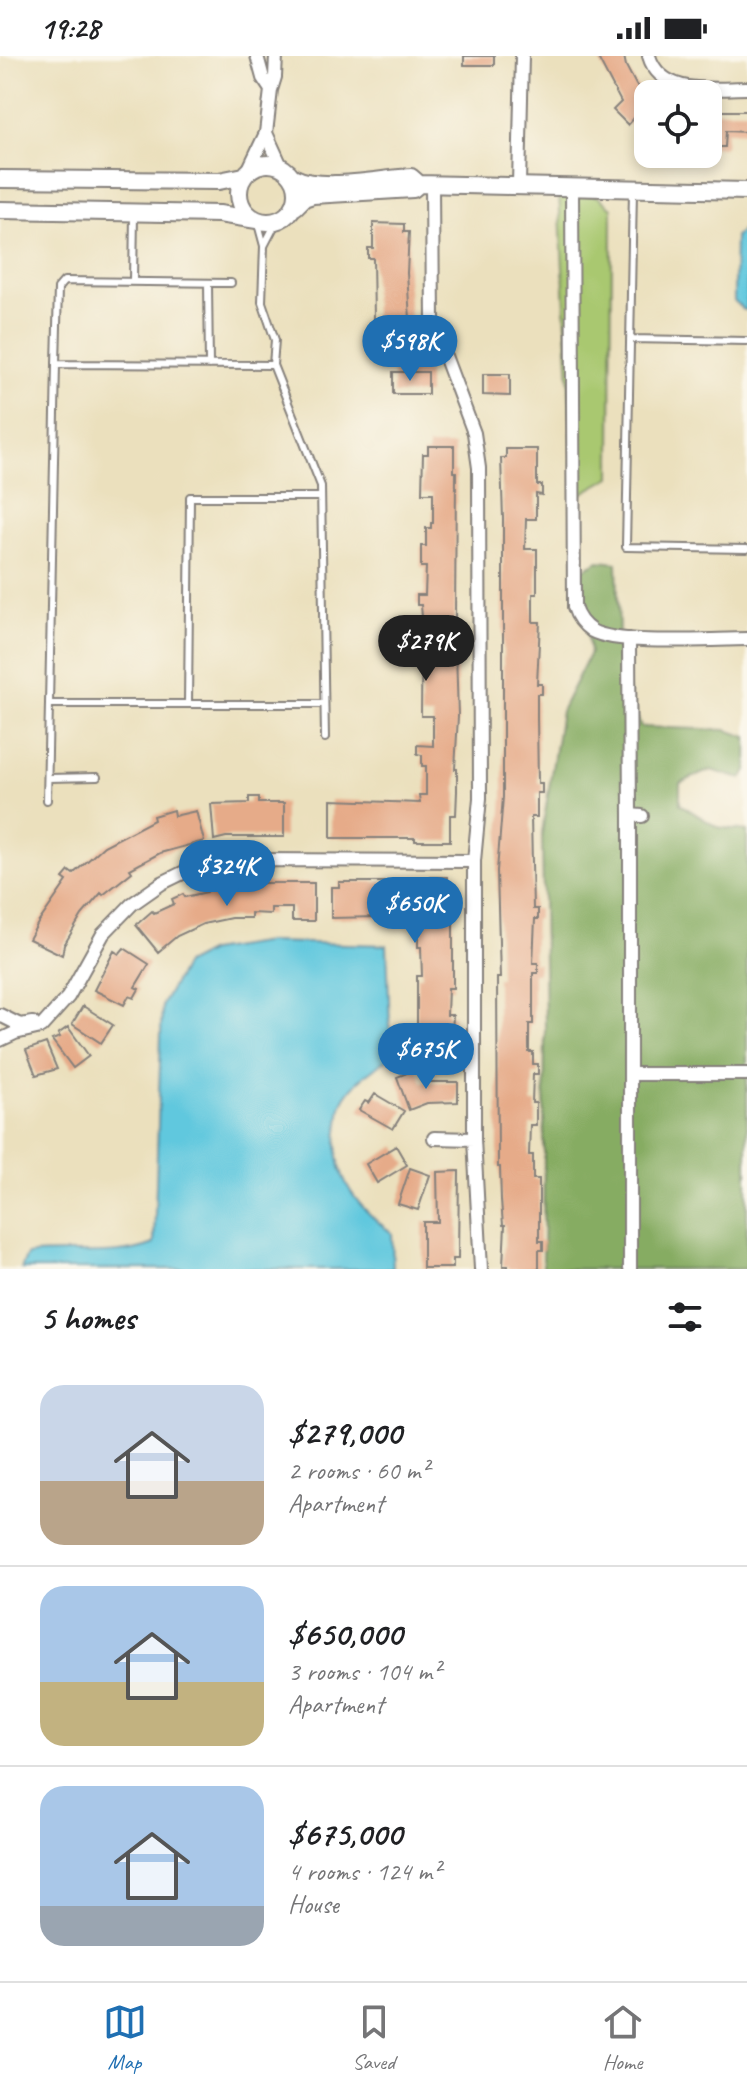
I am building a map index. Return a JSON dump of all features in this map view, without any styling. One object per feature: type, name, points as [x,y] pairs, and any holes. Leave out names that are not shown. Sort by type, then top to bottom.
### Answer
[{"type":"street","points":[[257,56],[263,78],[271,90]]},
{"type":"street","points":[[257,220],[244,209],[239,193],[266,133],[276,56]]},
{"type":"street","points":[[519,184],[522,56]]},
{"type":"street","points":[[649,56],[652,67],[671,84],[696,88],[747,88]]},
{"type":"street","points":[[266,133],[298,191],[295,207]]},
{"type":"street","points":[[0,179],[219,181],[245,175],[259,165],[287,171],[301,181],[318,183],[411,177],[426,184]]},
{"type":"street","points":[[426,184],[433,324],[474,433],[479,468],[480,798],[474,861],[474,1139],[481,1269]]},
{"type":"street","points":[[0,210],[219,214],[277,221],[304,198],[313,195],[413,189],[426,184],[747,191]]},
{"type":"street","points":[[572,186],[574,607],[577,617],[590,630],[629,639],[747,639]]},
{"type":"street","points":[[629,639],[636,816],[630,1269]]},
{"type":"street","points":[[0,1040],[41,1027],[68,997],[103,934],[132,904],[162,883],[199,865],[246,860],[474,861]]},
{"type":"street","points":[[0,1015],[20,1025],[44,1022]]},
{"type":"street","points":[[632,1074],[747,1074]]},
{"type":"street","points":[[434,1138],[474,1139]]},
{"type":"lane","points":[[633,188],[626,547],[747,549]]},
{"type":"lane","points":[[133,281],[134,212]]},
{"type":"lane","points":[[257,220],[264,246],[262,302],[275,340],[273,365],[321,486],[325,738]]},
{"type":"lane","points":[[264,246],[277,221]]},
{"type":"lane","points":[[47,800],[58,288],[64,281],[231,283]]},
{"type":"lane","points":[[208,283],[209,365]]},
{"type":"lane","points":[[630,339],[747,341]]},
{"type":"lane","points":[[56,364],[273,365]]},
{"type":"lane","points":[[188,704],[190,497],[321,497]]},
{"type":"lane","points":[[49,704],[324,704]]},
{"type":"lane","points":[[48,778],[97,777]]},
{"type":"green space","points":[[559,193],[597,196],[612,208],[611,477],[575,497]]},
{"type":"green space","points":[[599,561],[617,563],[620,670],[641,727],[727,730],[747,737],[747,770],[742,779],[711,770],[680,783],[680,804],[717,827],[747,831],[747,1269],[543,1269],[545,1027],[542,833],[561,711],[590,653],[579,571]]},
{"type":"water","points":[[741,231],[747,231],[747,310],[743,310],[734,300],[735,237]]},
{"type":"water","points":[[268,942],[387,945],[391,1057],[363,1077],[346,1096],[341,1108],[337,1141],[338,1157],[348,1186],[366,1211],[392,1233],[393,1269],[21,1269],[27,1255],[123,1252],[154,1244],[162,1005],[185,964],[210,951]]},
{"type":"building","points":[[464,56],[494,56],[494,65],[464,65]]},
{"type":"building","points":[[597,56],[624,56],[634,81],[634,118],[628,125],[613,110],[621,102]]},
{"type":"building","points":[[722,111],[747,111],[747,132],[726,131],[725,147],[722,147]]},
{"type":"building","points":[[373,223],[404,224],[404,232],[409,232],[407,273],[410,319],[374,319],[373,258],[368,258],[368,248],[373,248]]},
{"type":"building","points":[[393,372],[428,372],[428,394],[393,394]]},
{"type":"building","points":[[483,374],[510,374],[510,396],[483,395]]},
{"type":"building","points":[[428,446],[454,446],[456,472],[457,791],[456,815],[450,815],[450,841],[331,838],[331,800],[420,803],[419,795],[426,795],[426,766],[422,766],[422,755],[417,754],[417,745],[433,746],[433,716],[421,716],[422,617],[417,595],[425,595],[426,567],[421,567],[421,546],[426,546],[426,528],[431,528],[433,523],[433,493],[422,493],[423,454],[428,454]]},
{"type":"building","points":[[506,449],[537,449],[537,485],[542,485],[542,495],[536,494],[536,519],[526,519],[525,549],[537,549],[537,594],[533,594],[533,622],[540,622],[537,684],[542,684],[542,694],[537,694],[537,718],[538,783],[542,783],[542,793],[537,793],[537,817],[531,817],[533,909],[538,909],[533,963],[538,963],[538,973],[533,973],[533,1024],[529,1024],[529,1052],[533,1052],[533,1064],[538,1064],[538,1074],[533,1074],[532,1103],[536,1103],[536,1125],[530,1125],[529,1155],[533,1155],[533,1179],[539,1179],[539,1241],[543,1241],[543,1250],[539,1250],[539,1269],[508,1269],[508,1266],[503,1266],[505,1225],[498,1167],[497,978],[500,978],[497,871],[503,797],[501,458],[506,458]]},
{"type":"building","points":[[249,797],[259,797],[259,803],[284,803],[284,837],[226,837],[214,840],[211,804],[249,803]]},
{"type":"building","points":[[173,810],[174,816],[196,811],[204,841],[160,853],[130,869],[132,872],[103,895],[101,893],[82,915],[64,945],[62,955],[29,939],[67,881],[63,878],[69,871],[73,874],[104,846],[154,820],[153,816]]},
{"type":"building","points":[[417,877],[447,877],[447,885],[453,885],[453,988],[448,988],[447,1015],[453,1015],[451,1052],[417,1052],[417,1040],[413,1040],[413,1030],[417,1030],[417,976],[422,976],[418,926],[422,926],[422,897],[401,897],[401,908],[395,908],[395,913],[377,913],[377,917],[331,918],[331,887],[339,887],[339,882],[417,882]]},
{"type":"building","points":[[221,883],[314,883],[314,921],[292,921],[292,908],[271,908],[271,914],[251,913],[251,918],[231,918],[203,924],[177,936],[158,952],[136,925],[152,911],[154,913],[174,904],[172,899],[183,894],[185,897],[207,892],[206,887]]},
{"type":"building","points":[[124,948],[149,964],[135,987],[139,989],[134,998],[129,996],[124,1005],[94,990],[114,951],[119,954]]},
{"type":"building","points":[[83,1006],[113,1025],[101,1043],[72,1024]]},
{"type":"building","points":[[68,1027],[89,1056],[73,1068],[52,1040],[60,1037],[58,1034]]},
{"type":"building","points":[[46,1043],[57,1069],[36,1075],[26,1050]]},
{"type":"building","points":[[417,1069],[422,1082],[458,1082],[458,1102],[427,1103],[409,1110],[397,1077]]},
{"type":"building","points":[[375,1094],[404,1111],[393,1129],[359,1110]]},
{"type":"building","points":[[396,1146],[407,1165],[377,1183],[366,1164]]},
{"type":"building","points":[[410,1168],[430,1175],[418,1210],[398,1204]]},
{"type":"building","points":[[459,1171],[458,1259],[453,1259],[453,1268],[423,1268],[423,1222],[438,1222],[437,1172]]}]
